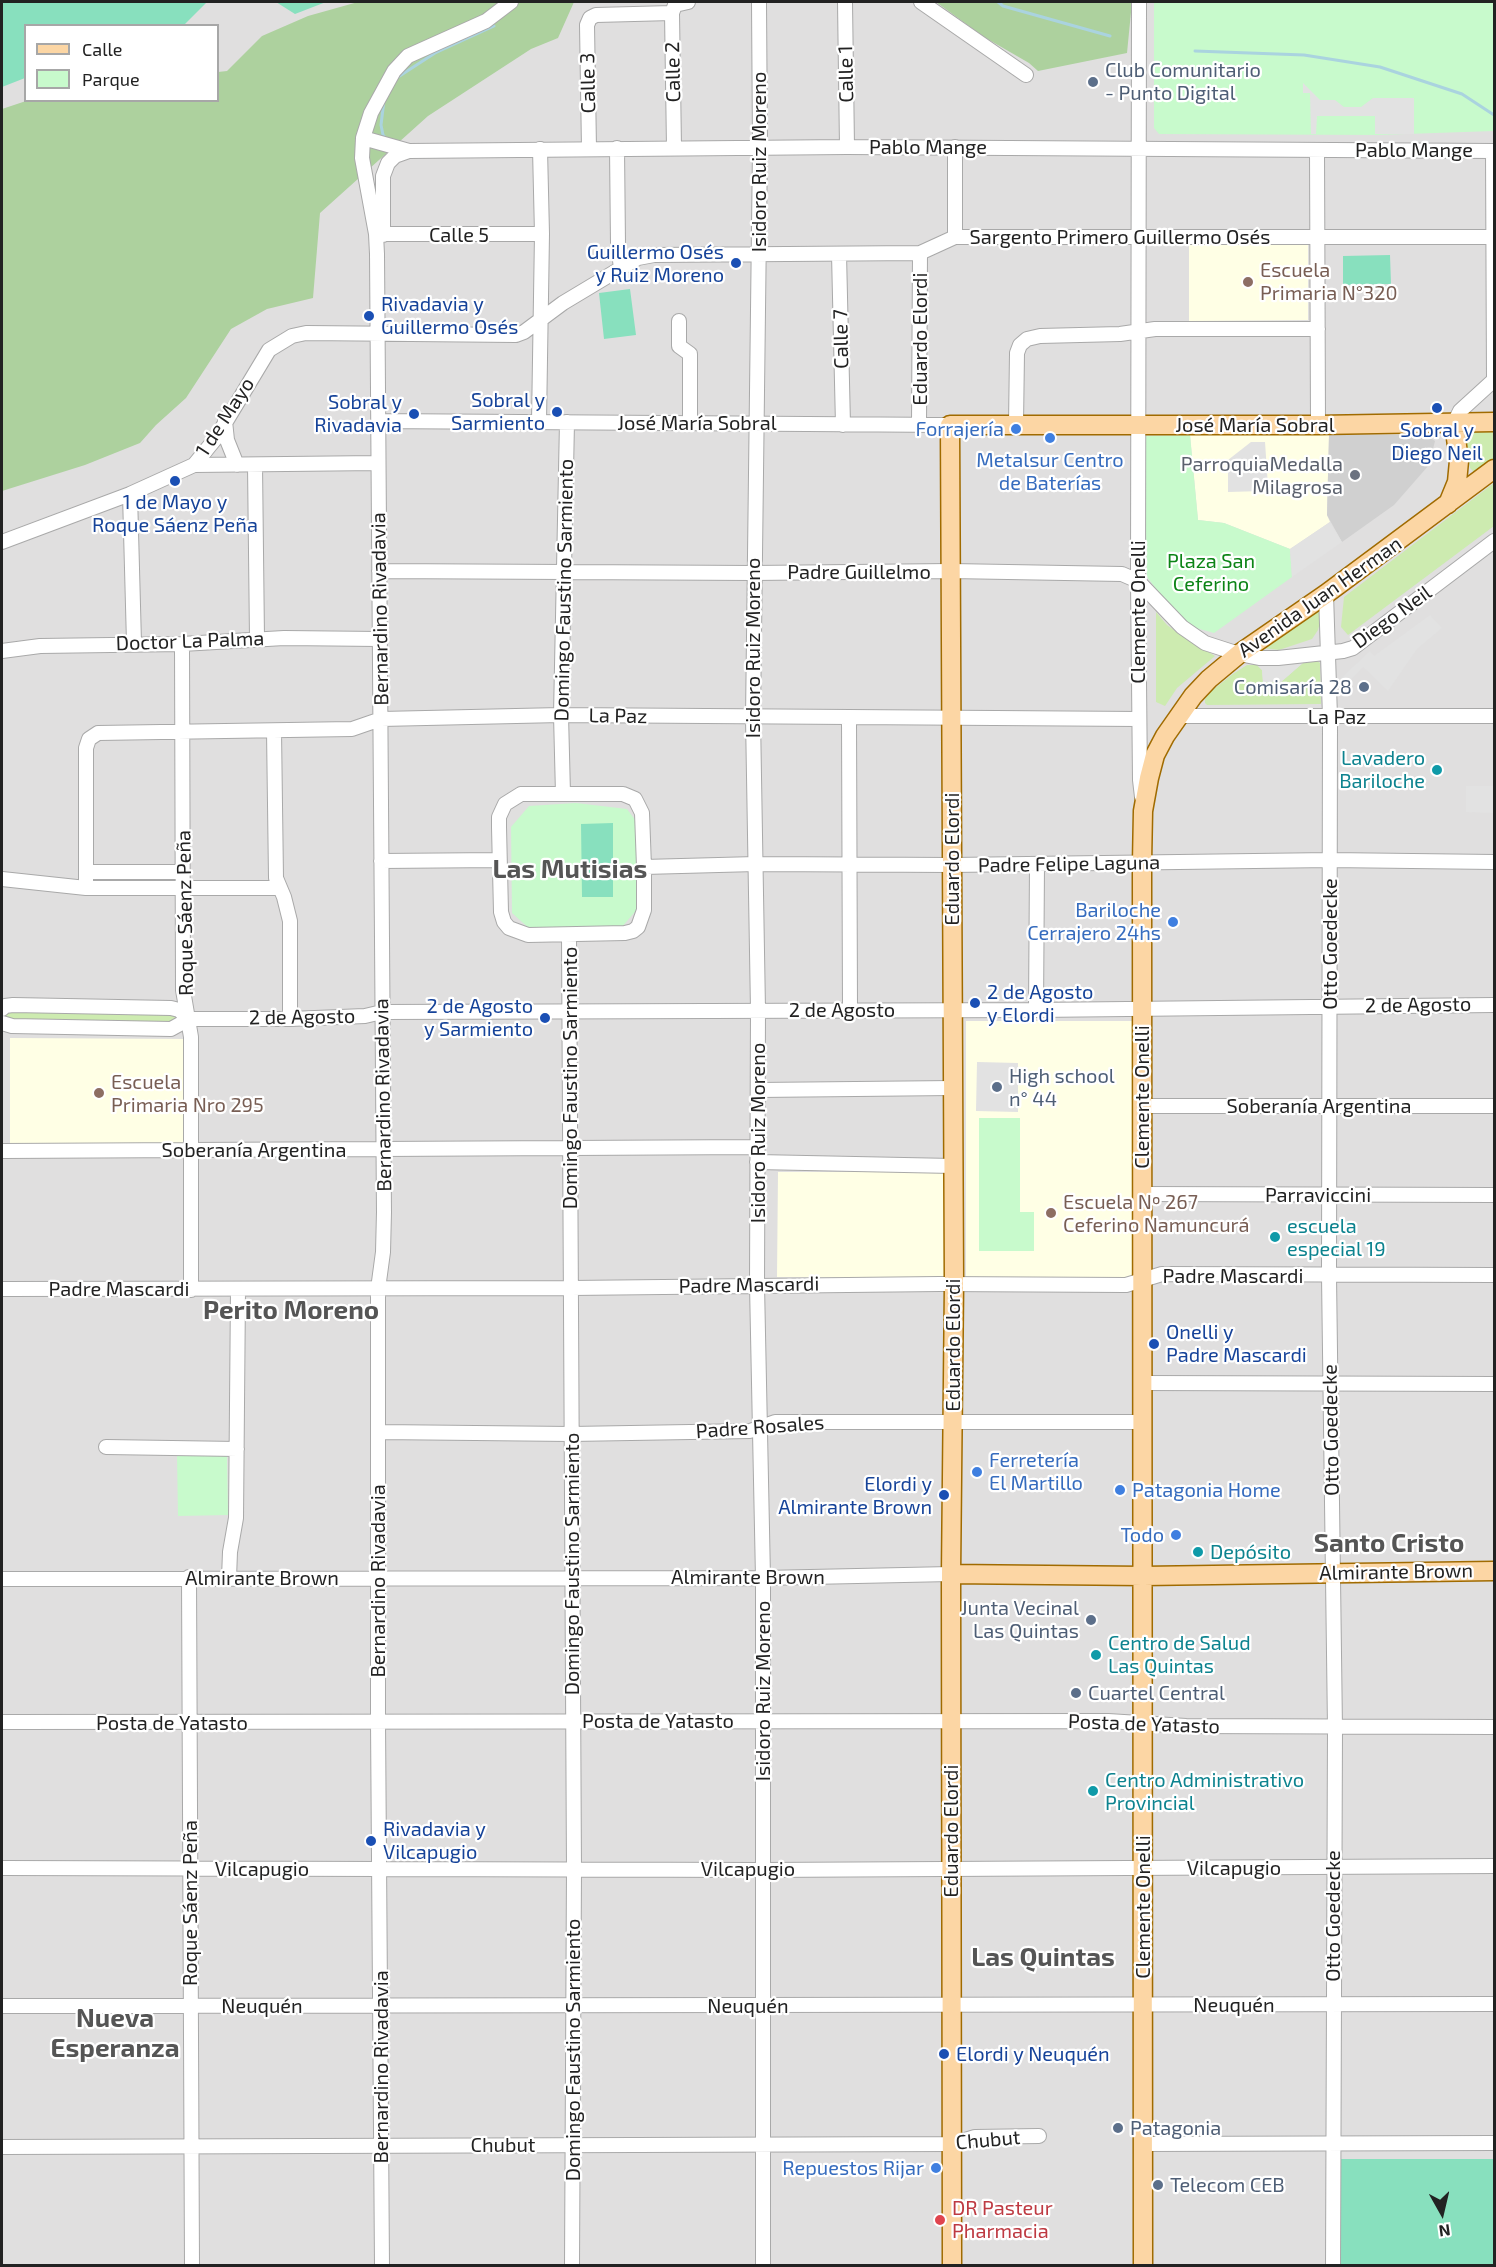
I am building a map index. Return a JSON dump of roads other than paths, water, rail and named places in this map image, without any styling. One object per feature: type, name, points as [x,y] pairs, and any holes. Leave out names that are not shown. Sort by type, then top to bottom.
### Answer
[{"type":"main road","name":"José María Sobral","points":[[950,425],[1318,425],[1494,422]]},
{"type":"main road","points":[[1447,506],[1456,482],[1459,461],[1454,423]]},
{"type":"main road","name":"Eduardo Elordi","points":[[950,425],[954,1284],[951,1574],[952,2265]]},
{"type":"main road","name":"Avenida Juan Herman","points":[[1143,811],[1155,755],[1179,716],[1209,678],[1239,654],[1447,506],[1494,469]]},
{"type":"main road","name":"Clemente Onelli","points":[[1143,811],[1143,2265]]},
{"type":"main road","name":"Almirante Brown","points":[[951,1574],[1143,1576],[1494,1571]]},
{"type":"street","name":"Bernardino Rivadavia","points":[[379,235],[362,158],[363,138],[380,93],[393,71],[408,56],[486,21],[511,2]]},
{"type":"street","points":[[682,2],[688,2]]},
{"type":"street","name":"Calle 2","points":[[674,148],[672,13],[675,5],[682,2]]},
{"type":"street","name":"Isidoro Ruiz Moreno","points":[[759,2],[760,147],[753,718],[758,1010],[757,1285],[763,1578],[763,2265]]},
{"type":"street","name":"Calle 1","points":[[845,2],[847,147]]},
{"type":"street","points":[[921,2],[1026,75]]},
{"type":"street","name":"Clemente Onelli","points":[[1138,2],[1138,581],[1140,780],[1143,811]]},
{"type":"street","name":"Calle 3","points":[[589,148],[587,25],[590,18],[596,15],[672,13]]},
{"type":"street","name":"Pablo Mange","points":[[363,138],[409,151],[760,147],[1494,151]]},
{"type":"street","points":[[955,147],[955,237]]},
{"type":"street","points":[[616,148],[618,245],[621,268]]},
{"type":"street","points":[[539,422],[542,234],[540,149]]},
{"type":"street","points":[[1317,150],[1318,425]]},
{"type":"street","name":"Bernardino Rivadavia","points":[[382,2265],[378,1289],[383,1242],[381,719],[376,334],[383,176],[388,163],[395,156],[409,151]]},
{"type":"street","points":[[1454,423],[1460,411],[1494,381],[1494,151]]},
{"type":"street","name":"Calle 5","points":[[379,235],[542,234]]},
{"type":"street","name":"Sargento Primero Guillermo Osés","points":[[376,334],[516,335],[638,258],[654,255],[920,253],[955,237],[1494,237]]},
{"type":"street","name":"Eduardo Elordi","points":[[919,425],[920,253]]},
{"type":"street","name":"Calle 7","points":[[839,254],[843,424]]},
{"type":"street","points":[[679,321],[679,346],[690,354],[690,423]]},
{"type":"street","points":[[1016,424],[1017,353],[1020,345],[1027,339],[1040,336],[1120,334],[1167,329],[1318,329]]},
{"type":"street","name":"1 de Mayo","points":[[2,542],[130,494],[194,465],[207,451],[269,350],[280,342],[306,333],[376,334]]},
{"type":"street","points":[[225,421],[227,440],[237,465]]},
{"type":"street","name":"José María Sobral","points":[[378,421],[950,425]]},
{"type":"street","name":"Domingo Faustino Sarmiento","points":[[562,794],[562,571],[567,422]]},
{"type":"street","points":[[194,465],[378,464]]},
{"type":"street","points":[[255,465],[257,639]]},
{"type":"street","points":[[130,494],[134,644]]},
{"type":"street","name":"Diego Neil","points":[[1239,654],[1278,658],[1353,648],[1494,541]]},
{"type":"street","name":"Padre Guillelmo","points":[[379,571],[753,573],[951,571],[1122,574],[1138,581]]},
{"type":"street","points":[[1138,581],[1192,636],[1205,643],[1239,654]]},
{"type":"street","name":"Otto Goedecke","points":[[1326,594],[1330,717],[1329,1276],[1335,1728],[1333,2265]]},
{"type":"street","name":"Doctor La Palma","points":[[2,651],[40,646],[182,644],[257,639],[379,639]]},
{"type":"street","name":"Roque Sáenz Peña","points":[[182,644],[183,990],[189,1019],[191,1290]]},
{"type":"street","name":"La Paz","points":[[86,872],[86,748],[89,739],[98,733],[352,729],[381,719],[561,715],[1139,719]]},
{"type":"street","name":"La Paz","points":[[1179,716],[1494,716]]},
{"type":"street","points":[[849,718],[850,1010]]},
{"type":"street","points":[[274,731],[276,878],[290,921],[290,1018]]},
{"type":"street","points":[[521,794],[562,794],[623,794],[635,799],[642,813],[644,910],[638,927],[633,931],[528,935],[509,928],[504,922],[501,912],[499,860],[500,817],[506,804],[521,794]]},
{"type":"street","points":[[381,861],[499,860]]},
{"type":"street","name":"Padre Felipe Laguna","points":[[644,867],[756,864],[952,865],[1330,860],[1494,862]]},
{"type":"street","points":[[1036,1010],[1037,864]]},
{"type":"street","points":[[86,888],[86,872],[183,872]]},
{"type":"street","points":[[2,879],[86,888],[183,890],[280,888]]},
{"type":"street","name":"Domingo Faustino Sarmiento","points":[[569,934],[574,1869],[572,2265]]},
{"type":"street","name":"2 de Agosto","points":[[2,1009],[13,1005],[171,1008],[179,1010],[189,1019]]},
{"type":"street","name":"2 de Agosto","points":[[2,1023],[12,1026],[171,1029],[189,1019],[365,1016],[382,1012],[1036,1010],[1494,1005]]},
{"type":"street","points":[[758,1090],[953,1088]]},
{"type":"street","name":"Soberanía Argentina","points":[[1143,1106],[1494,1106]]},
{"type":"street","name":"Soberanía Argentina","points":[[2,1151],[758,1147]]},
{"type":"street","points":[[757,1162],[953,1166]]},
{"type":"street","name":"Parraviccini","points":[[1142,1194],[1494,1195]]},
{"type":"street","name":"Padre Mascardi","points":[[2,1289],[238,1290],[757,1285],[1126,1285],[1162,1274],[1494,1275]]},
{"type":"street","points":[[229,1578],[230,1552],[236,1518],[238,1290]]},
{"type":"street","points":[[1142,1383],[1494,1384]]},
{"type":"street","name":"Padre Rosales","points":[[379,1432],[571,1434],[750,1431],[775,1422],[1142,1422]]},
{"type":"street","points":[[106,1447],[237,1449]]},
{"type":"street","name":"Almirante Brown","points":[[2,1579],[763,1578],[951,1574]]},
{"type":"street","name":"Roque Sáenz Peña","points":[[189,1577],[192,2265]]},
{"type":"street","name":"Posta de Yatasto","points":[[2,1722],[763,1720],[1143,1722],[1186,1726],[1335,1728],[1494,1727]]},
{"type":"street","name":"Vilcapugio","points":[[2,1869],[762,1870],[1494,1866]]},
{"type":"street","name":"Neuquén","points":[[2,2007],[1494,2004]]},
{"type":"street","name":"Chubut","points":[[2,2147],[952,2144],[975,2137],[1040,2136]]},
{"type":"street","points":[[1143,2144],[1494,2143]]},
{"type":"waterway","points":[[998,2],[1003,6],[1110,36]]},
{"type":"waterway","points":[[398,77],[435,53],[494,26]]},
{"type":"waterway","points":[[1195,51],[1304,55],[1380,67],[1462,94],[1494,115]]},
{"type":"waterway","points":[[384,100],[381,125],[383,135],[387,140]]},
{"type":"place","name":"Club Comunitario - Punto Digital","points":[[1093,82]]},
{"type":"place","name":"Guillermo Osés y Ruiz Moreno","points":[[736,263]]},
{"type":"place","name":"Escuela Primaria N°320","points":[[1248,282]]},
{"type":"place","name":"Rivadavia y Guillermo Osés","points":[[369,316]]},
{"type":"place","name":"Sobral y Diego Neil","points":[[1437,408]]},
{"type":"place","name":"Sobral y Sarmiento","points":[[557,412]]},
{"type":"place","name":"Sobral y Rivadavia","points":[[414,414]]},
{"type":"place","name":"Forrajería","points":[[1016,429]]},
{"type":"place","name":"Metalsur Centro de Baterías","points":[[1050,438]]},
{"type":"place","name":"ParroquiaMedalla Milagrosa","points":[[1355,475]]},
{"type":"place","name":"1 de Mayo y Roque Sáenz Peña","points":[[175,481]]},
{"type":"place","name":"Comisaría 28","points":[[1364,687]]},
{"type":"place","name":"Lavadero Bariloche","points":[[1437,770]]},
{"type":"place","name":"Bariloche Cerrajero 24hs","points":[[1173,922]]},
{"type":"place","name":"2 de Agosto y Elordi","points":[[975,1003]]},
{"type":"place","name":"2 de Agosto y Sarmiento","points":[[545,1018]]},
{"type":"place","name":"High school n° 44","points":[[997,1087]]},
{"type":"place","name":"Escuela Primaria Nro 295","points":[[99,1093]]},
{"type":"place","name":"Escuela Nº 267 Ceferino Namuncurá","points":[[1051,1213]]},
{"type":"place","name":"escuela especial 19","points":[[1275,1237]]},
{"type":"place","name":"Onelli y Padre Mascardi","points":[[1154,1344]]},
{"type":"place","name":"Ferretería El Martillo","points":[[977,1472]]},
{"type":"place","name":"Patagonia Home","points":[[1120,1490]]},
{"type":"place","name":"Elordi y Almirante Brown","points":[[944,1495]]},
{"type":"place","name":"Todo","points":[[1176,1535]]},
{"type":"place","name":"Depósito","points":[[1198,1552]]},
{"type":"place","name":"Junta Vecinal Las Quintas","points":[[1091,1620]]},
{"type":"place","name":"Centro de Salud Las Quintas","points":[[1096,1655]]},
{"type":"place","name":"Cuartel Central","points":[[1076,1693]]},
{"type":"place","name":"Centro Administrativo Provincial","points":[[1093,1791]]},
{"type":"place","name":"Rivadavia y Vilcapugio","points":[[371,1841]]},
{"type":"place","name":"Elordi y Neuquén","points":[[944,2054]]},
{"type":"place","name":"Patagonia","points":[[1118,2128]]},
{"type":"place","name":"Repuestos Rijar","points":[[936,2168]]},
{"type":"place","name":"Telecom CEB","points":[[1158,2185]]},
{"type":"place","name":"DR Pasteur Pharmacia","points":[[940,2220]]},
{"type":"district","name":"Las Mutisias","points":[[570,869]]},
{"type":"district","name":"Perito Moreno","points":[[291,1310]]},
{"type":"district","name":"Santo Cristo","points":[[1389,1543]]},
{"type":"district","name":"Las Quintas","points":[[1043,1957]]},
{"type":"district","name":"Nueva Esperanza","points":[[115,2033]]},
{"type":"park label","name":"Plaza San Ceferino","points":[[1211,572]]}]
